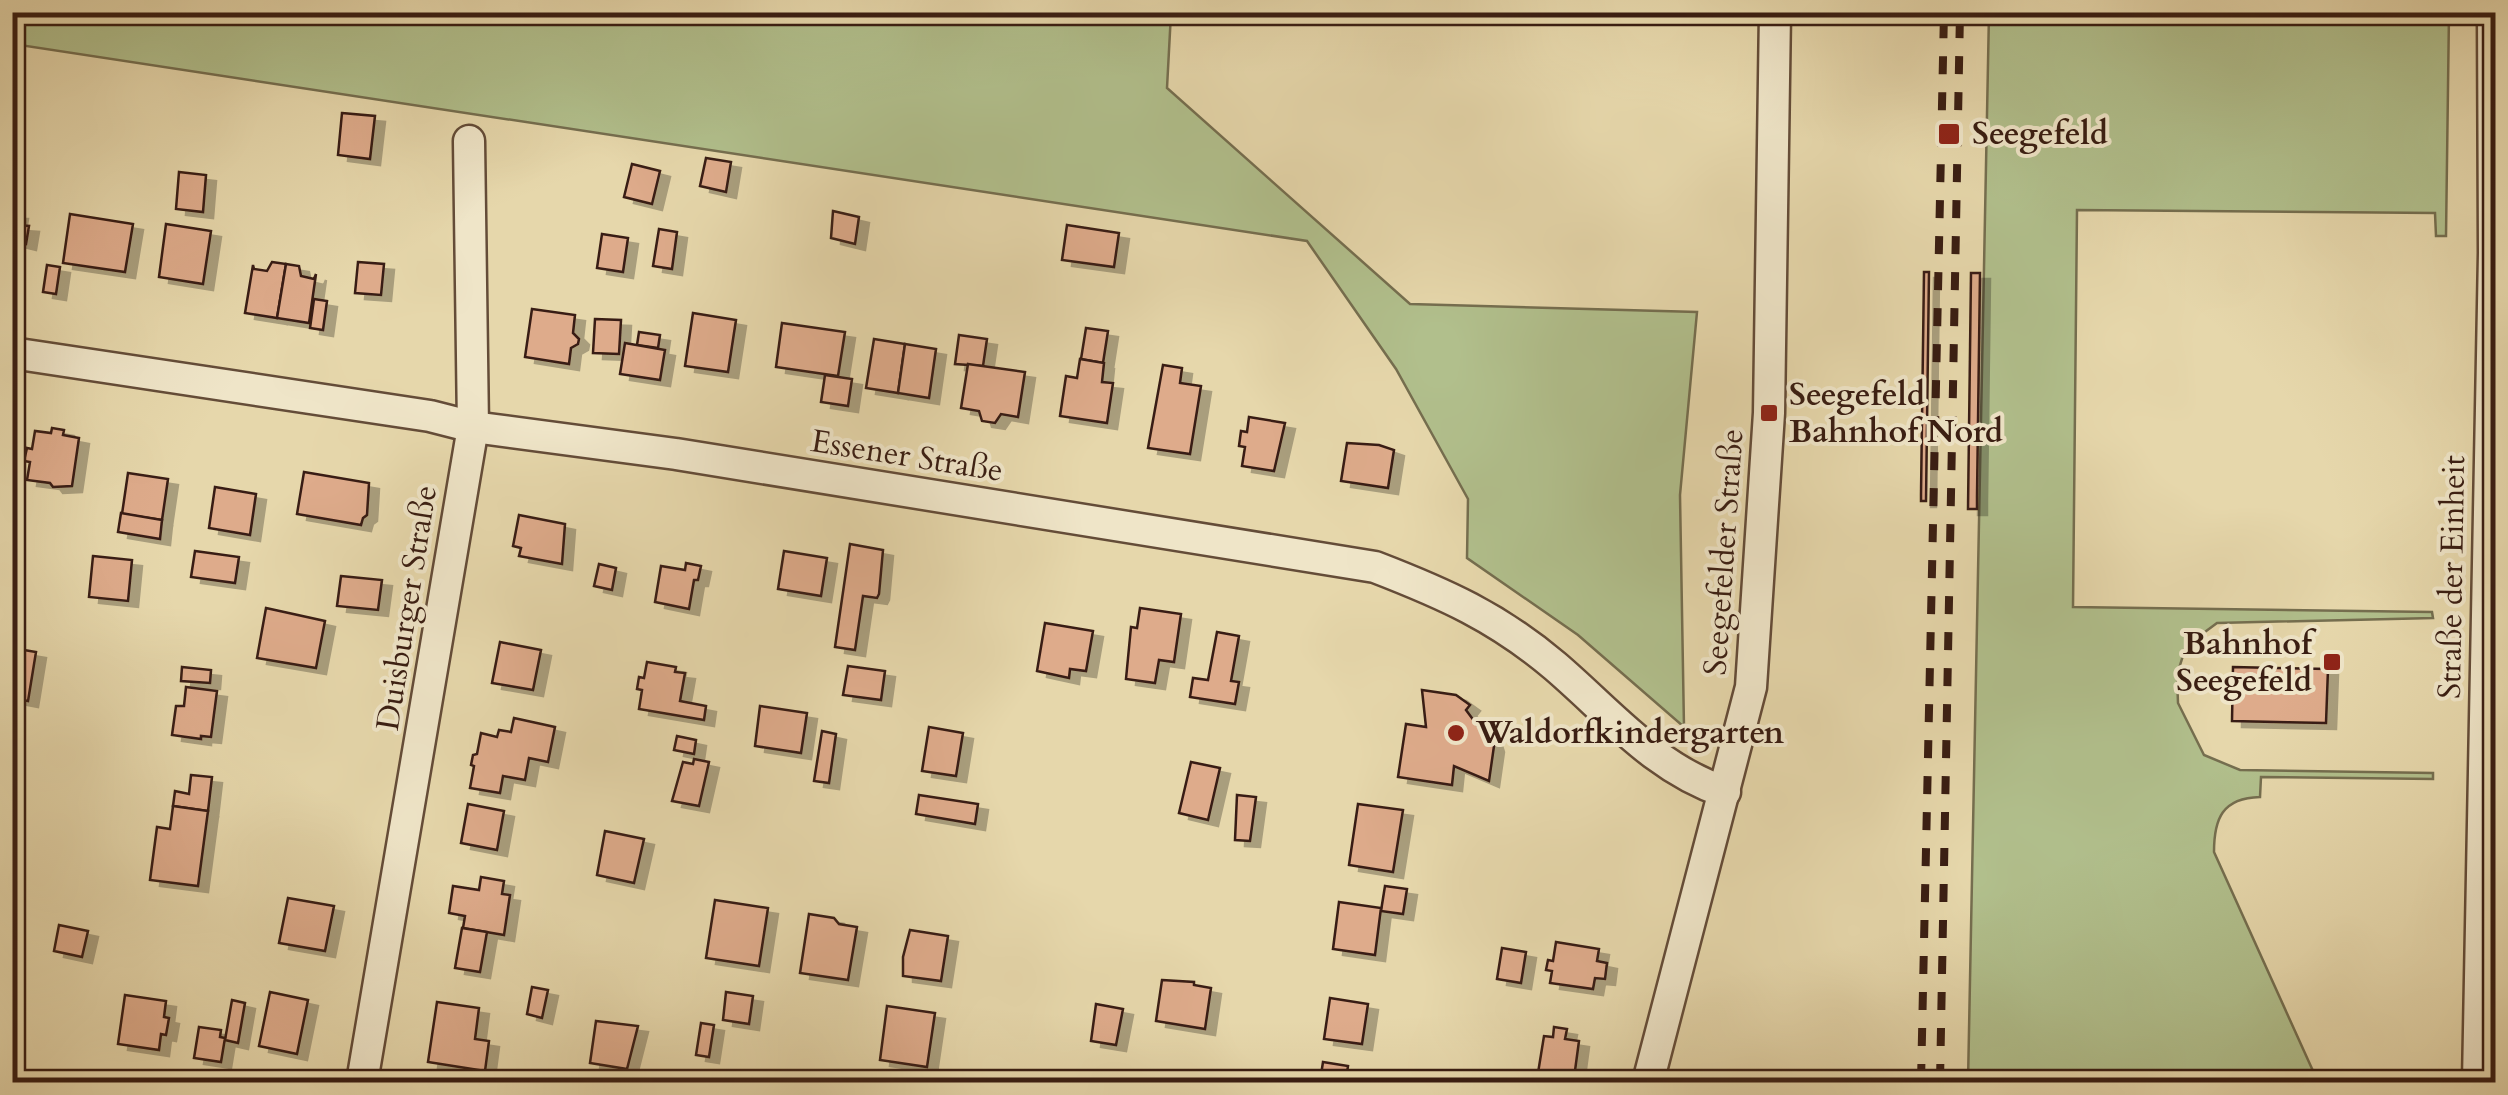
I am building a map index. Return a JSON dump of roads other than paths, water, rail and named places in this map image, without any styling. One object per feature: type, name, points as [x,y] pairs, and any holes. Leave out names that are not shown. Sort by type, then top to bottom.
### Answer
[{"type":"street","name":"Seegefelder Straße","points":[[1648,1082],[1751,687],[1767,448],[1775,12]]},
{"type":"street","name":"Straße der Einheit","points":[[2478,1082],[2494,252],[2493,12]]},
{"type":"street","name":"Duisburger Straße","points":[[362,1082],[473,427],[469,140]]},
{"type":"street","name":"Essener Straße","points":[[12,353],[430,416],[473,427],[676,454],[1376,567],[1456,598],[1513,634],[1554,666],[1638,744],[1692,781],[1724,792]]},
{"type":"railway","points":[[1921,1082],[1944,12]]},
{"type":"railway","points":[[1940,1082],[1960,12]]},
{"type":"place","name":"Seegefeld","points":[[1949,134]]},
{"type":"place","name":"Seegefeld Bahnhof Nord","points":[[1769,413]]},
{"type":"place","name":"Bahnhof Seegefeld","points":[[2332,662]]},
{"type":"place","name":"Waldorfkindergarten","points":[[1456,733]]}]
